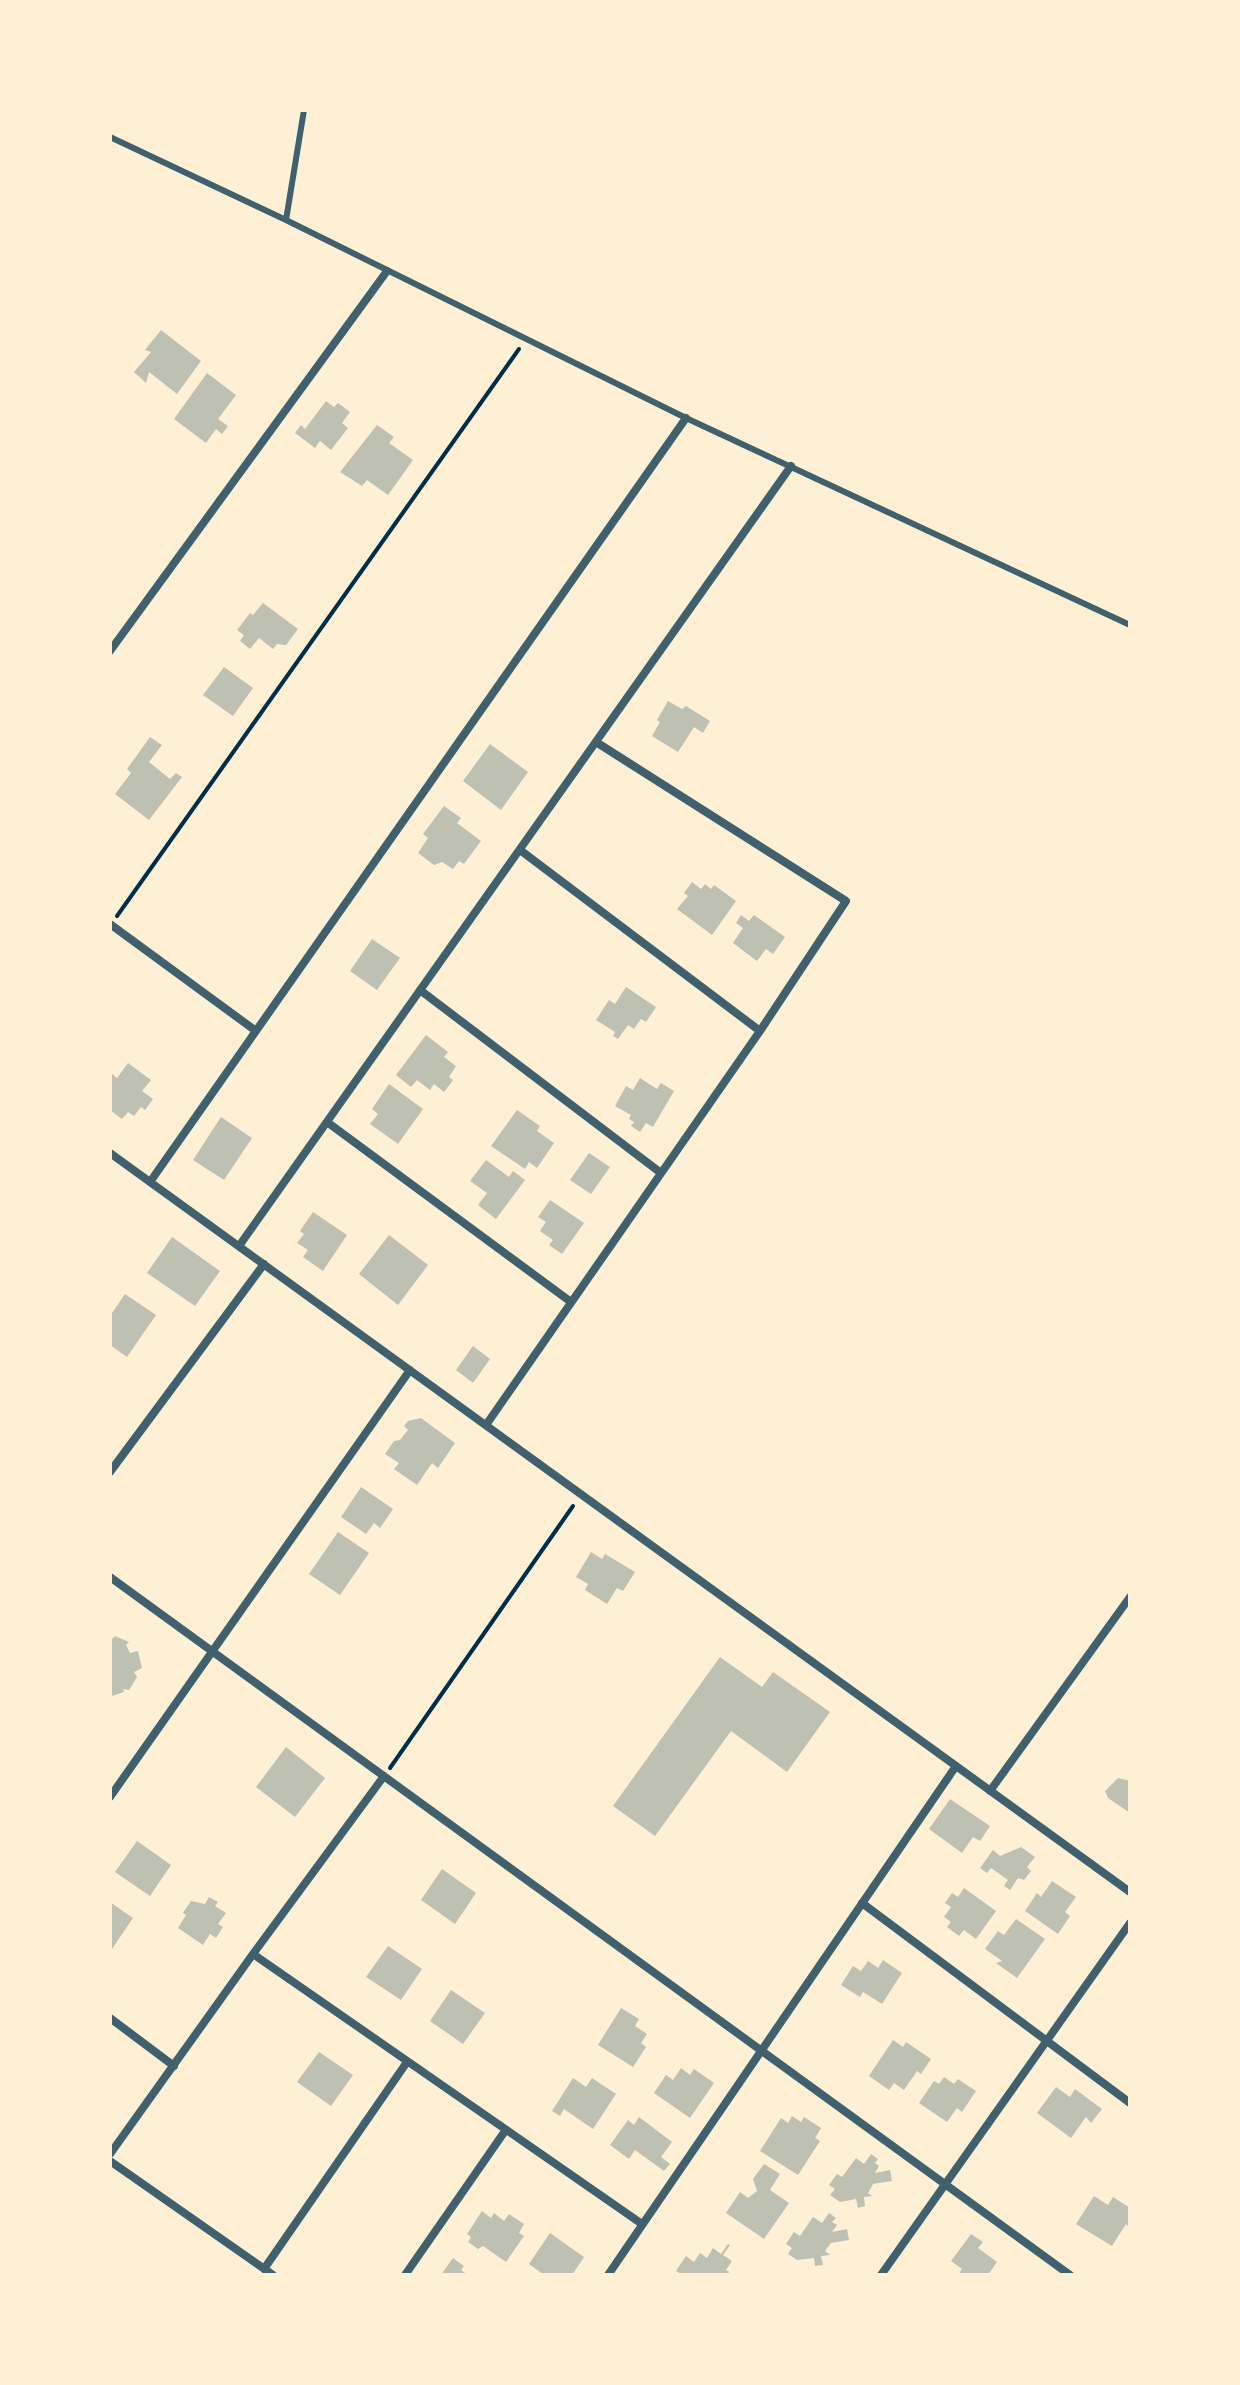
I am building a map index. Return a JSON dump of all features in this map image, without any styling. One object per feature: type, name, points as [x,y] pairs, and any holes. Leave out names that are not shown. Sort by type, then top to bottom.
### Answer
[{"type":"street","points":[[110,651],[387,271]]},
{"type":"street","points":[[150,1182],[686,418]]},
{"type":"street","points":[[239,1246],[791,466]]},
{"type":"street","points":[[486,1425],[760,1031],[846,901],[596,742]]},
{"type":"street","points":[[520,850],[760,1031]]},
{"type":"street","points":[[110,924],[256,1031]]},
{"type":"street","points":[[420,990],[661,1173]]},
{"type":"street","points":[[327,1122],[571,1302]]},
{"type":"street","points":[[110,1153],[1130,1892]]},
{"type":"street","points":[[110,1472],[264,1264]]},
{"type":"street","points":[[110,1797],[410,1370]]},
{"type":"street","points":[[110,1577],[1070,2275]]},
{"type":"street","points":[[990,1791],[1130,1597]]},
{"type":"street","points":[[608,2275],[956,1766]]},
{"type":"street","points":[[110,2154],[384,1776]]},
{"type":"street","points":[[862,1903],[1130,2103]]},
{"type":"street","points":[[881,2275],[1130,1923]]},
{"type":"street","points":[[253,1954],[642,2224]]},
{"type":"street","points":[[110,2018],[174,2066]]},
{"type":"street","points":[[264,2269],[407,2062]]},
{"type":"street","points":[[405,2275],[505,2131]]},
{"type":"street","points":[[110,2161],[273,2275]]},
{"type":"lane","points":[[286,220],[304,110]]},
{"type":"lane","points":[[110,137],[286,220],[686,418],[1130,625]]},
{"type":"path","points":[[110,924],[526,339]]},
{"type":"path","points":[[384,1776],[581,1494]]},
{"type":"building","points":[[161,330],[201,361],[177,394],[149,372],[146,383],[134,372],[151,352],[145,350]]},
{"type":"building","points":[[207,373],[236,395],[218,419],[228,426],[222,434],[216,429],[206,443],[174,419]]},
{"type":"building","points":[[326,401],[334,407],[338,403],[350,412],[342,423],[348,428],[331,450],[320,441],[315,448],[295,433],[301,425],[305,429]]},
{"type":"building","points":[[377,425],[394,437],[389,443],[413,460],[388,495],[367,480],[362,486],[340,472]]},
{"type":"building","points":[[263,603],[298,629],[286,645],[277,644],[273,649],[259,638],[250,649],[240,641],[244,635],[237,630],[250,613],[253,615]]},
{"type":"building","points":[[224,667],[253,688],[233,716],[203,695]]},
{"type":"building","points":[[668,701],[682,709],[686,706],[710,721],[703,733],[694,727],[678,752],[652,736]]},
{"type":"building","points":[[150,737],[162,745],[149,762],[170,779],[176,773],[182,777],[149,820],[115,794],[131,773],[127,769]]},
{"type":"building","points":[[490,744],[528,772],[501,810],[463,781]]},
{"type":"building","points":[[444,806],[461,818],[457,823],[481,841],[464,864],[459,861],[453,869],[442,862],[434,865],[418,853],[428,838],[423,834]]},
{"type":"building","points":[[692,882],[701,889],[705,884],[711,889],[714,885],[736,901],[712,935],[677,909],[688,896],[684,893]]},
{"type":"building","points":[[741,915],[749,921],[754,915],[785,937],[773,954],[766,949],[757,961],[733,943],[743,928],[736,923]]},
{"type":"building","points":[[372,939],[400,958],[377,990],[350,971]]},
{"type":"building","points":[[626,987],[656,1007],[646,1022],[641,1019],[634,1029],[628,1025],[618,1039],[613,1036],[615,1032],[596,1020],[609,1000],[615,1004]]},
{"type":"building","points":[[426,1035],[448,1052],[444,1057],[456,1066],[449,1077],[453,1080],[444,1092],[434,1084],[430,1090],[417,1080],[411,1087],[396,1075]]},
{"type":"building","points":[[128,1063],[151,1080],[142,1091],[153,1099],[145,1110],[141,1107],[134,1116],[128,1112],[122,1119],[110,1110],[110,1072],[117,1078]]},
{"type":"building","points":[[640,1078],[657,1089],[661,1083],[674,1091],[653,1127],[646,1123],[640,1132],[631,1126],[634,1122],[629,1119],[631,1115],[615,1106],[626,1086],[633,1090]]},
{"type":"building","points":[[389,1084],[423,1109],[398,1144],[370,1124],[378,1114],[372,1109]]},
{"type":"building","points":[[517,1110],[540,1126],[537,1131],[554,1143],[537,1168],[529,1162],[525,1169],[491,1146]]},
{"type":"building","points":[[221,1117],[252,1138],[224,1180],[193,1160]]},
{"type":"building","points":[[589,1153],[610,1167],[591,1194],[570,1180]]},
{"type":"building","points":[[486,1160],[509,1177],[513,1171],[525,1180],[496,1219],[478,1205],[487,1193],[470,1181]]},
{"type":"building","points":[[550,1200],[584,1223],[562,1254],[549,1245],[553,1240],[540,1231],[546,1222],[538,1217]]},
{"type":"building","points":[[313,1212],[347,1235],[323,1271],[303,1257],[308,1250],[297,1243],[304,1234],[300,1231]]},
{"type":"building","points":[[389,1235],[428,1265],[398,1305],[359,1274]]},
{"type":"building","points":[[172,1237],[220,1271],[195,1306],[147,1273]]},
{"type":"building","points":[[125,1294],[156,1315],[127,1357],[110,1345],[110,1316]]},
{"type":"building","points":[[473,1346],[490,1359],[473,1383],[456,1370]]},
{"type":"building","points":[[421,1418],[455,1443],[438,1468],[432,1463],[417,1485],[394,1469],[399,1463],[385,1454],[394,1441],[400,1440],[408,1430],[404,1426],[408,1421]]},
{"type":"building","points":[[361,1487],[393,1509],[380,1528],[374,1523],[366,1534],[341,1517]]},
{"type":"building","points":[[338,1532],[369,1553],[340,1595],[309,1574]]},
{"type":"building","points":[[591,1552],[602,1559],[605,1554],[635,1572],[623,1591],[617,1588],[607,1604],[585,1590],[588,1584],[576,1577]]},
{"type":"building","points":[[115,1636],[129,1642],[126,1645],[130,1653],[138,1651],[142,1668],[134,1672],[137,1677],[129,1690],[123,1689],[124,1692],[112,1696],[110,1641]]},
{"type":"building","points":[[720,1657],[762,1687],[773,1672],[830,1712],[787,1772],[731,1731],[655,1836],[613,1806]]},
{"type":"building","points":[[286,1747],[325,1778],[295,1817],[256,1787]]},
{"type":"building","points":[[1118,1778],[1130,1781],[1130,1813],[1108,1798],[1105,1791]]},
{"type":"building","points":[[950,1799],[990,1826],[980,1841],[973,1837],[962,1853],[929,1829]]},
{"type":"building","points":[[137,1841],[171,1865],[150,1896],[115,1872]]},
{"type":"building","points":[[1021,1847],[1035,1857],[1027,1867],[1031,1871],[1024,1880],[1018,1878],[1010,1890],[1004,1886],[1008,1880],[991,1868],[987,1873],[980,1868],[993,1850],[1000,1856]]},
{"type":"building","points":[[442,1869],[476,1893],[455,1924],[421,1900]]},
{"type":"building","points":[[1052,1881],[1076,1897],[1065,1912],[1070,1916],[1058,1934],[1025,1911],[1037,1893],[1041,1897]]},
{"type":"building","points":[[964,1888],[996,1911],[976,1939],[964,1930],[959,1936],[947,1927],[951,1922],[944,1917],[951,1907],[945,1903],[952,1893],[958,1897]]},
{"type":"building","points":[[209,1897],[218,1902],[215,1906],[226,1913],[218,1924],[223,1927],[216,1938],[210,1934],[203,1945],[178,1928],[191,1901],[205,1904]]},
{"type":"building","points":[[110,1902],[133,1918],[112,1949],[110,1948]]},
{"type":"building","points":[[1016,1919],[1045,1939],[1017,1978],[996,1963],[1002,1961],[985,1949],[998,1931],[1004,1935]]},
{"type":"building","points":[[388,1946],[422,1969],[401,2000],[366,1977]]},
{"type":"building","points":[[883,1960],[902,1973],[882,2004],[863,1992],[860,1997],[841,1985],[853,1966],[861,1971],[868,1961],[878,1968]]},
{"type":"building","points":[[451,1990],[485,2013],[463,2044],[430,2021]]},
{"type":"building","points":[[621,2008],[639,2019],[635,2026],[647,2034],[641,2043],[646,2047],[633,2067],[598,2045]]},
{"type":"building","points":[[893,2040],[903,2047],[906,2042],[931,2059],[921,2074],[917,2071],[904,2090],[894,2083],[889,2090],[869,2076]]},
{"type":"building","points":[[319,2052],[353,2075],[331,2106],[297,2082]]},
{"type":"building","points":[[681,2068],[690,2075],[694,2069],[714,2083],[690,2118],[654,2093],[666,2075],[673,2080]]},
{"type":"building","points":[[944,2077],[954,2084],[958,2079],[976,2091],[962,2112],[957,2108],[947,2122],[919,2103],[934,2081],[939,2084]]},
{"type":"building","points":[[573,2078],[586,2087],[592,2078],[616,2094],[593,2129],[564,2109],[560,2116],[552,2111]]},
{"type":"building","points":[[1056,2087],[1070,2097],[1075,2089],[1102,2109],[1091,2123],[1086,2117],[1071,2138],[1037,2113]]},
{"type":"building","points":[[792,2116],[801,2122],[804,2117],[821,2128],[815,2138],[820,2141],[798,2175],[760,2151],[781,2118],[788,2123]]},
{"type":"building","points":[[639,2117],[672,2142],[661,2157],[670,2164],[664,2171],[635,2150],[629,2159],[610,2145],[628,2120],[634,2125]]},
{"type":"building","points":[[871,2154],[878,2159],[875,2163],[879,2166],[875,2173],[890,2170],[892,2181],[873,2184],[868,2193],[872,2196],[864,2197],[865,2206],[858,2208],[856,2199],[840,2202],[830,2195],[835,2189],[829,2185],[837,2174],[842,2177],[856,2158],[864,2164]]},
{"type":"building","points":[[764,2164],[780,2174],[770,2190],[789,2203],[764,2239],[726,2213],[740,2192],[748,2198],[757,2191],[753,2179]]},
{"type":"building","points":[[1094,2196],[1108,2205],[1113,2197],[1130,2208],[1130,2229],[1126,2224],[1112,2246],[1076,2224]]},
{"type":"building","points":[[482,2211],[491,2218],[494,2213],[504,2221],[509,2214],[524,2224],[519,2233],[524,2236],[506,2262],[483,2246],[478,2249],[468,2242],[471,2237],[467,2234]]},
{"type":"building","points":[[829,2213],[836,2218],[832,2222],[837,2225],[832,2232],[847,2229],[849,2240],[831,2243],[825,2251],[830,2255],[821,2256],[823,2265],[815,2266],[814,2258],[797,2260],[788,2254],[792,2248],[786,2244],[794,2232],[800,2236],[813,2217],[822,2223]]},
{"type":"building","points":[[550,2233],[584,2257],[572,2275],[544,2275],[529,2264]]},
{"type":"building","points":[[971,2234],[983,2242],[978,2248],[997,2262],[988,2275],[958,2275],[962,2269],[951,2261]]},
{"type":"building","points":[[728,2244],[723,2255],[732,2261],[726,2270],[729,2272],[727,2275],[683,2275],[676,2271],[686,2256],[694,2262],[700,2253],[707,2258],[713,2248],[721,2254]]},
{"type":"building","points":[[453,2258],[464,2266],[461,2270],[468,2275],[441,2275]]}]
